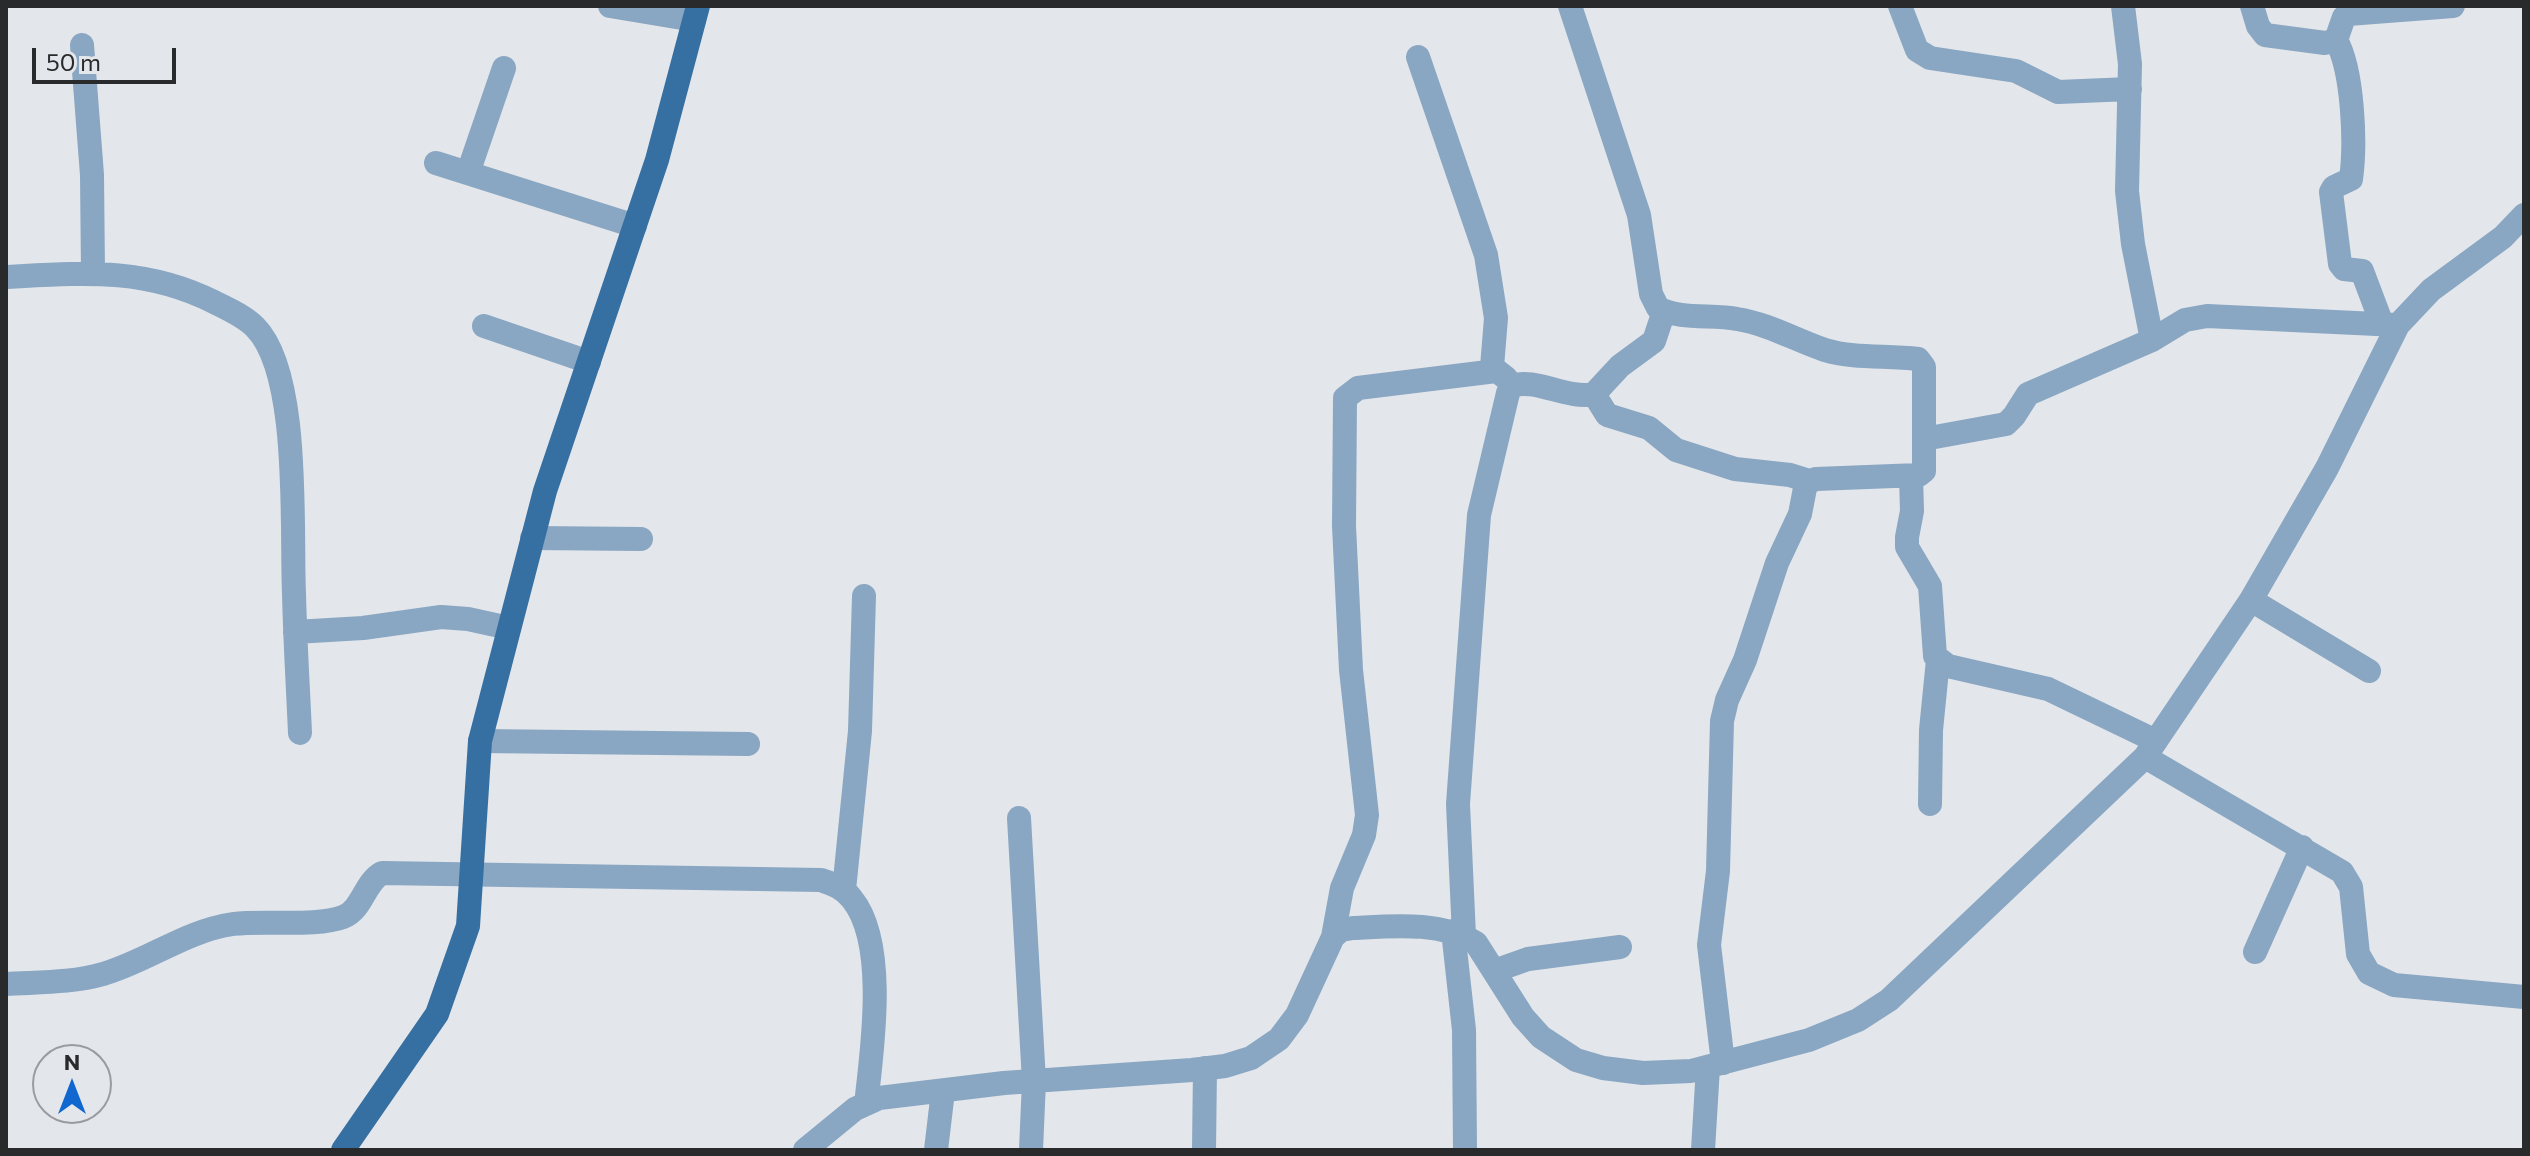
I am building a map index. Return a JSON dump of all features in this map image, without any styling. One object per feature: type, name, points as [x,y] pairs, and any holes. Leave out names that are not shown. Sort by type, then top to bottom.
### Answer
[{"type":"main road","points":[[343,1150],[437,1014],[468,926],[480,741],[545,491],[657,160],[696,13]]},
{"type":"street","points":[[610,6],[696,13]]},
{"type":"street","points":[[1570,6],[1639,215],[1654,302],[1664,311],[1756,323],[1826,350],[1920,359],[1924,367],[1924,471],[1911,476],[1809,481],[1790,475],[1743,471],[1676,450],[1649,428],[1607,415],[1594,394]]},
{"type":"street","points":[[2123,6],[2130,89],[2127,191],[2133,244],[2152,340]]},
{"type":"street","points":[[2252,6],[2261,32],[2269,37],[2325,43],[2336,40]]},
{"type":"street","points":[[2390,324],[2362,271],[2344,269],[2340,264],[2331,192],[2334,187],[2351,179],[2351,118],[2346,61],[2336,40],[2348,14],[2453,6]]},
{"type":"street","points":[[1909,11],[1917,50],[1930,58],[2016,71],[2058,92],[2130,89]]},
{"type":"street","points":[[82,45],[92,175],[93,273]]},
{"type":"street","points":[[1418,57],[1486,255],[1496,318],[1492,367],[1506,378],[1508,393],[1479,515],[1458,804],[1458,934],[1464,1030],[1465,1150]]},
{"type":"street","points":[[468,173],[504,68]]},
{"type":"street","points":[[436,163],[635,226]]},
{"type":"street","points":[[1333,937],[1341,930],[1353,928],[1458,934],[1476,943],[1523,1017],[1541,1037],[1576,1060],[1603,1068],[1643,1073],[1691,1071],[1809,1040],[1858,1020],[1889,1000],[2150,749],[2251,600],[2327,468],[2390,324],[2503,237],[2524,215]]},
{"type":"street","points":[[6,277],[93,273],[136,275],[193,292],[255,326],[266,341],[275,360],[289,431],[300,733]]},
{"type":"street","points":[[805,1150],[855,1109],[879,1098],[1034,1081],[1225,1066],[1251,1058],[1279,1039],[1297,1015],[1333,937],[1342,888],[1364,835],[1367,815],[1351,670],[1344,526],[1345,398],[1358,388],[1506,378],[1580,395],[1594,394],[1620,366],[1654,341],[1664,311]]},
{"type":"street","points":[[1924,439],[2006,424],[2028,394],[2152,340],[2185,320],[2207,316],[2390,324]]},
{"type":"street","points":[[484,326],[589,362]]},
{"type":"street","points":[[1911,476],[1912,511],[1907,547],[1930,586],[1934,648],[1938,660],[1931,730],[1930,804]]},
{"type":"street","points":[[1703,1150],[1716,1065],[1709,945],[1718,871],[1723,711],[1745,660],[1777,563],[1800,514],[1805,485],[1809,481]]},
{"type":"street","points":[[532,538],[641,539]]},
{"type":"street","points":[[844,890],[860,731],[864,596]]},
{"type":"street","points":[[2251,600],[2369,671]]},
{"type":"street","points":[[295,632],[441,617],[509,628]]},
{"type":"street","points":[[1938,660],[1948,666],[2048,689],[2150,749],[2333,865],[2347,878],[2351,887],[2358,954],[2369,973],[2394,985],[2524,997]]},
{"type":"street","points":[[480,741],[748,744]]},
{"type":"street","points":[[1019,818],[1034,1081],[1031,1150]]},
{"type":"street","points":[[2255,952],[2302,847]]},
{"type":"street","points":[[6,984],[105,974],[181,938],[234,924],[342,917],[357,906],[369,883],[382,873],[821,880],[844,890],[853,900],[863,916],[870,950],[875,1026],[866,1104]]},
{"type":"street","points":[[1494,971],[1528,959],[1620,947]]},
{"type":"street","points":[[1204,1150],[1205,1068]]},
{"type":"street","points":[[936,1150],[943,1091]]}]
